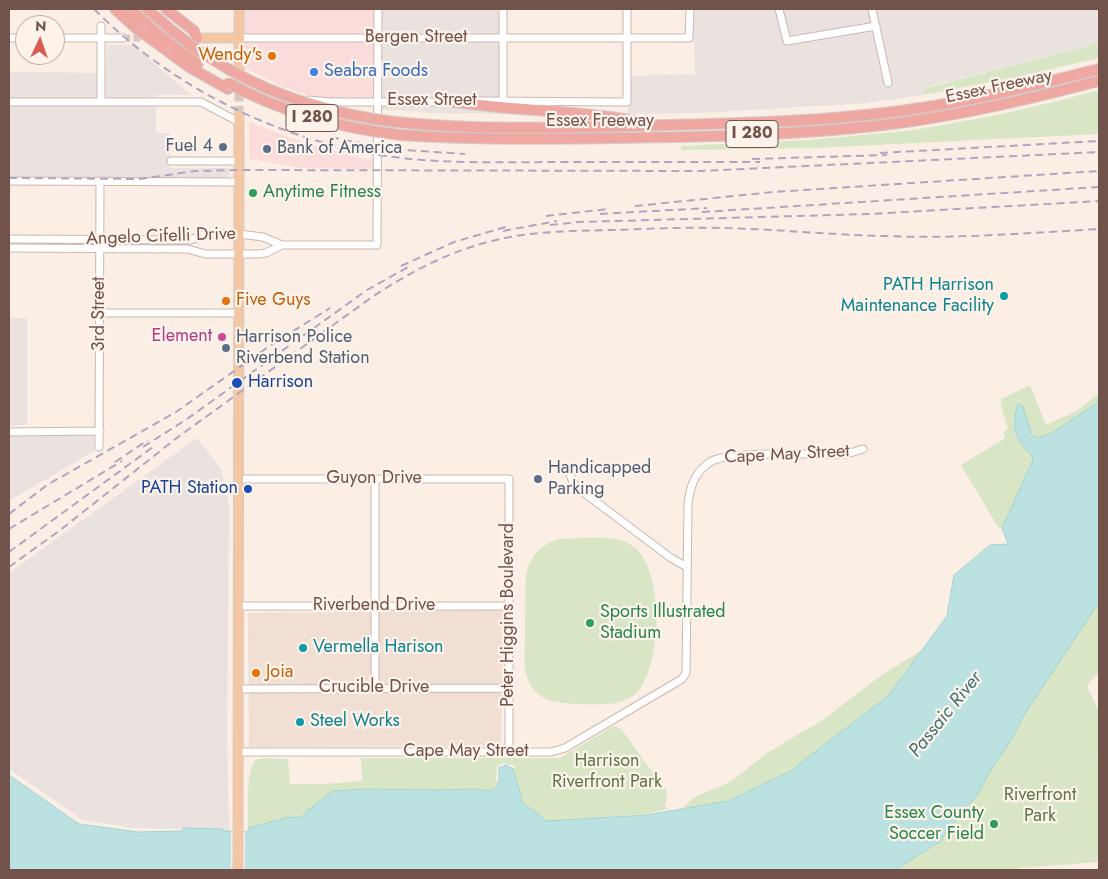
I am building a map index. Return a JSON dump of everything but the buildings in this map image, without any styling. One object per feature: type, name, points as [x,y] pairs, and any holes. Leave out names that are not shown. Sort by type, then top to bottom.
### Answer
[{"type":"highway","points":[[115,9],[140,33],[162,48],[198,72],[228,86]]},
{"type":"highway","name":"Essex Freeway","points":[[130,9],[174,47],[228,86],[297,113],[343,126],[400,134],[477,138],[593,139],[717,136],[842,129],[956,114],[1021,101],[1099,81]]},
{"type":"highway","name":"Essex Freeway","points":[[147,9],[169,28],[196,43],[228,69],[273,91],[318,108],[357,117],[396,122],[491,127],[653,126],[801,120],[887,112],[954,102],[1001,93],[1099,69]]},
{"type":"highway","points":[[166,9],[194,32],[196,43]]},
{"type":"highway","points":[[454,102],[485,107],[573,112],[637,121],[653,126]]},
{"type":"main road","points":[[240,9],[240,83]]},
{"type":"main road","name":"Bergen Street","points":[[196,43],[240,38]]},
{"type":"main road","points":[[238,870],[240,119]]},
{"type":"street","points":[[378,9],[378,102]]},
{"type":"street","points":[[502,9],[503,101]]},
{"type":"street","points":[[627,9],[627,38]]},
{"type":"street","name":"Bergen Street","points":[[240,38],[689,38],[690,9]]},
{"type":"street","points":[[779,9],[787,41],[807,36],[876,26]]},
{"type":"street","points":[[872,9],[888,83]]},
{"type":"street","points":[[101,26],[101,102]]},
{"type":"street","name":"Bergen Street","points":[[140,33],[196,43]]},
{"type":"street","points":[[65,38],[123,38]]},
{"type":"street","name":"Essex Street","points":[[240,83],[315,101],[627,102],[627,38]]},
{"type":"street","points":[[9,102],[200,102],[240,119]]},
{"type":"street","name":"Angelo Cifelli Drive","points":[[9,240],[190,240],[206,234],[239,234],[263,237],[282,245],[377,245],[378,102]]},
{"type":"street","points":[[171,161],[240,162]]},
{"type":"street","points":[[9,181],[239,182]]},
{"type":"street","name":"3rd Street","points":[[99,447],[100,181]]},
{"type":"street","name":"Angelo Cifelli Drive","points":[[9,248],[188,249],[205,254],[262,254],[282,245]]},
{"type":"street","points":[[100,313],[239,315]]},
{"type":"street","points":[[9,432],[100,431]]},
{"type":"street","name":"Cape May Street","points":[[239,752],[551,752],[562,750],[684,676],[687,670],[688,504],[694,478],[711,461],[719,457],[742,455],[847,454],[863,449]]},
{"type":"street","points":[[568,469],[573,482],[579,489],[671,558],[687,567]]},
{"type":"street","name":"Guyon Drive","points":[[239,478],[509,479]]},
{"type":"street","points":[[375,479],[375,688]]},
{"type":"street","name":"Peter Higgins Boulevard","points":[[508,752],[509,479]]},
{"type":"street","name":"Riverbend Drive","points":[[239,606],[508,606]]},
{"type":"street","name":"Crucible Drive","points":[[239,688],[509,688]]},
{"type":"shaded area","points":[[240,9],[377,9],[377,100],[320,99],[283,87],[241,66]]},
{"type":"shaded area","points":[[381,9],[505,9],[506,114],[434,113],[380,109]]},
{"type":"shaded area","points":[[693,9],[1099,9],[1099,43],[926,87],[923,95],[867,103],[700,113],[628,114],[627,76],[695,74]]},
{"type":"shaded area","points":[[107,45],[133,45],[191,95],[156,95],[156,133],[170,133],[170,168],[229,168],[229,180],[9,180],[9,72],[106,73]]},
{"type":"shaded area","points":[[249,121],[324,149],[369,160],[373,158],[373,169],[302,168],[249,159]]},
{"type":"shaded area","points":[[9,318],[27,318],[27,425],[9,425]]},
{"type":"shaded area","points":[[9,436],[94,436],[94,451],[9,501]]},
{"type":"shaded area","points":[[197,438],[221,469],[229,505],[227,735],[229,831],[222,831],[221,829],[134,828],[83,820],[9,769],[9,573]]},
{"type":"shaded area","points":[[504,610],[501,746],[249,747],[248,613]]},
{"type":"green space","points":[[1099,43],[1099,58],[1017,77],[923,95],[926,88]]},
{"type":"green space","points":[[1099,90],[1099,134],[814,148],[681,150],[681,146],[810,140],[915,130],[997,115]]},
{"type":"green space","points":[[1030,385],[1046,425],[1078,410],[1099,393],[1099,402],[1052,433],[1039,438],[1032,435],[1026,415],[1013,420],[1016,435],[1030,454],[1033,455],[1033,461],[1002,528],[998,527],[961,465],[1005,438],[1003,432],[1008,429],[1001,406],[1001,399]]},
{"type":"green space","name":"Sports Illustrated Stadium","points":[[560,539],[616,539],[631,545],[642,556],[650,572],[655,592],[656,614],[656,637],[652,658],[647,677],[639,690],[623,701],[593,704],[555,702],[539,695],[528,680],[525,670],[526,574],[531,561],[538,551],[547,544]]},
{"type":"green space","name":"Riverfront Park","points":[[1099,602],[1099,672],[1088,684],[1088,689],[1099,711],[1099,750],[1097,754],[1099,758],[1099,862],[1019,868],[1019,870],[895,870],[941,841],[946,832],[978,794],[989,773],[1014,736],[1014,731],[1016,731],[1025,713]]},
{"type":"green space","points":[[922,650],[888,696],[789,772],[728,801],[682,809],[693,798],[732,781],[767,753],[821,721],[879,677]]},
{"type":"green space","name":"Harrison Riverfront Park","points":[[614,726],[621,729],[667,792],[666,804],[663,806],[667,809],[647,814],[547,821],[523,803],[513,769],[516,766],[504,763],[497,766],[496,781],[499,782],[497,787],[490,791],[475,789],[368,789],[333,791],[306,813],[295,818],[289,817],[248,828],[248,792],[250,774],[255,760],[263,758],[288,759],[290,784],[362,781],[361,758],[560,758]]},
{"type":"water","name":"Passaic River","points":[[1099,402],[1099,602],[1025,713],[1016,731],[1014,731],[1014,736],[989,773],[978,794],[946,832],[941,841],[895,870],[9,870],[9,775],[79,824],[138,832],[183,831],[183,828],[248,832],[248,828],[303,815],[333,791],[368,789],[475,789],[490,791],[497,787],[499,782],[499,768],[506,765],[513,769],[523,803],[547,821],[647,815],[728,801],[789,772],[888,696],[947,616],[954,575],[990,545],[1008,544],[1002,528],[1033,460],[1032,455],[1020,442],[1015,431],[1018,404],[1023,407],[1032,435],[1039,438],[1052,433]]},
{"type":"pier","points":[[231,832],[245,832],[245,870],[231,870]]},
{"type":"tunnel","points":[[123,38],[143,38]]},
{"type":"tunnel","points":[[239,83],[239,115]]},
{"type":"railway","points":[[94,9],[160,65],[196,88],[235,109],[317,141],[359,151],[401,158],[463,162],[760,162]]},
{"type":"railway","points":[[331,137],[389,149],[465,154]]},
{"type":"railway","points":[[880,153],[1099,141]]},
{"type":"railway","points":[[9,178],[140,179],[195,171],[240,170],[702,171],[1099,152]]},
{"type":"railway","points":[[752,159],[887,155]]},
{"type":"railway","points":[[635,206],[773,192],[1099,171]]},
{"type":"railway","points":[[702,212],[1099,187]]},
{"type":"railway","points":[[550,225],[579,222],[870,214],[1099,201]]},
{"type":"railway","points":[[600,214],[707,208]]},
{"type":"railway","points":[[546,216],[608,209]]},
{"type":"railway","points":[[503,231],[557,221]]},
{"type":"railway","points":[[401,266],[454,242],[509,226]]},
{"type":"railway","points":[[9,567],[59,531],[178,437],[372,297],[426,266],[484,243],[548,232],[666,228],[762,230],[911,237],[1099,229]]},
{"type":"railway","points":[[143,447],[187,419],[367,290],[410,266]]},
{"type":"railway","points":[[9,514],[47,485],[176,412],[271,345],[330,308]]},
{"type":"railway","points":[[115,462],[148,440]]},
{"type":"railway","points":[[9,552],[153,447]]},
{"type":"railway","points":[[9,529],[122,461]]},
{"type":"place","name":"Wendy's","points":[[272,56]]},
{"type":"place","name":"Seabra Foods","points":[[314,72]]},
{"type":"place","name":"Fuel 4","points":[[223,147]]},
{"type":"place","name":"Bank of America","points":[[267,149]]},
{"type":"place","name":"Anytime Fitness","points":[[253,193]]},
{"type":"place","name":"PATH Harrison Maintenance Facility","points":[[1004,296]]},
{"type":"place","name":"Five Guys","points":[[226,301]]},
{"type":"place","name":"Element","points":[[222,337]]},
{"type":"place","name":"Harrison Police Riverbend Station","points":[[226,348]]},
{"type":"place","name":"Harrison","points":[[237,383]]},
{"type":"place","name":"Handicapped Parking","points":[[538,479]]},
{"type":"place","name":"PATH Station","points":[[248,489]]},
{"type":"place","name":"Sports Illustrated Stadium","points":[[590,623]]},
{"type":"place","name":"Vermella Harison","points":[[303,648]]},
{"type":"place","name":"Joia","points":[[256,673]]},
{"type":"place","name":"Steel Works","points":[[300,722]]},
{"type":"place","name":"Essex County Soccer Field","points":[[994,824]]}]
